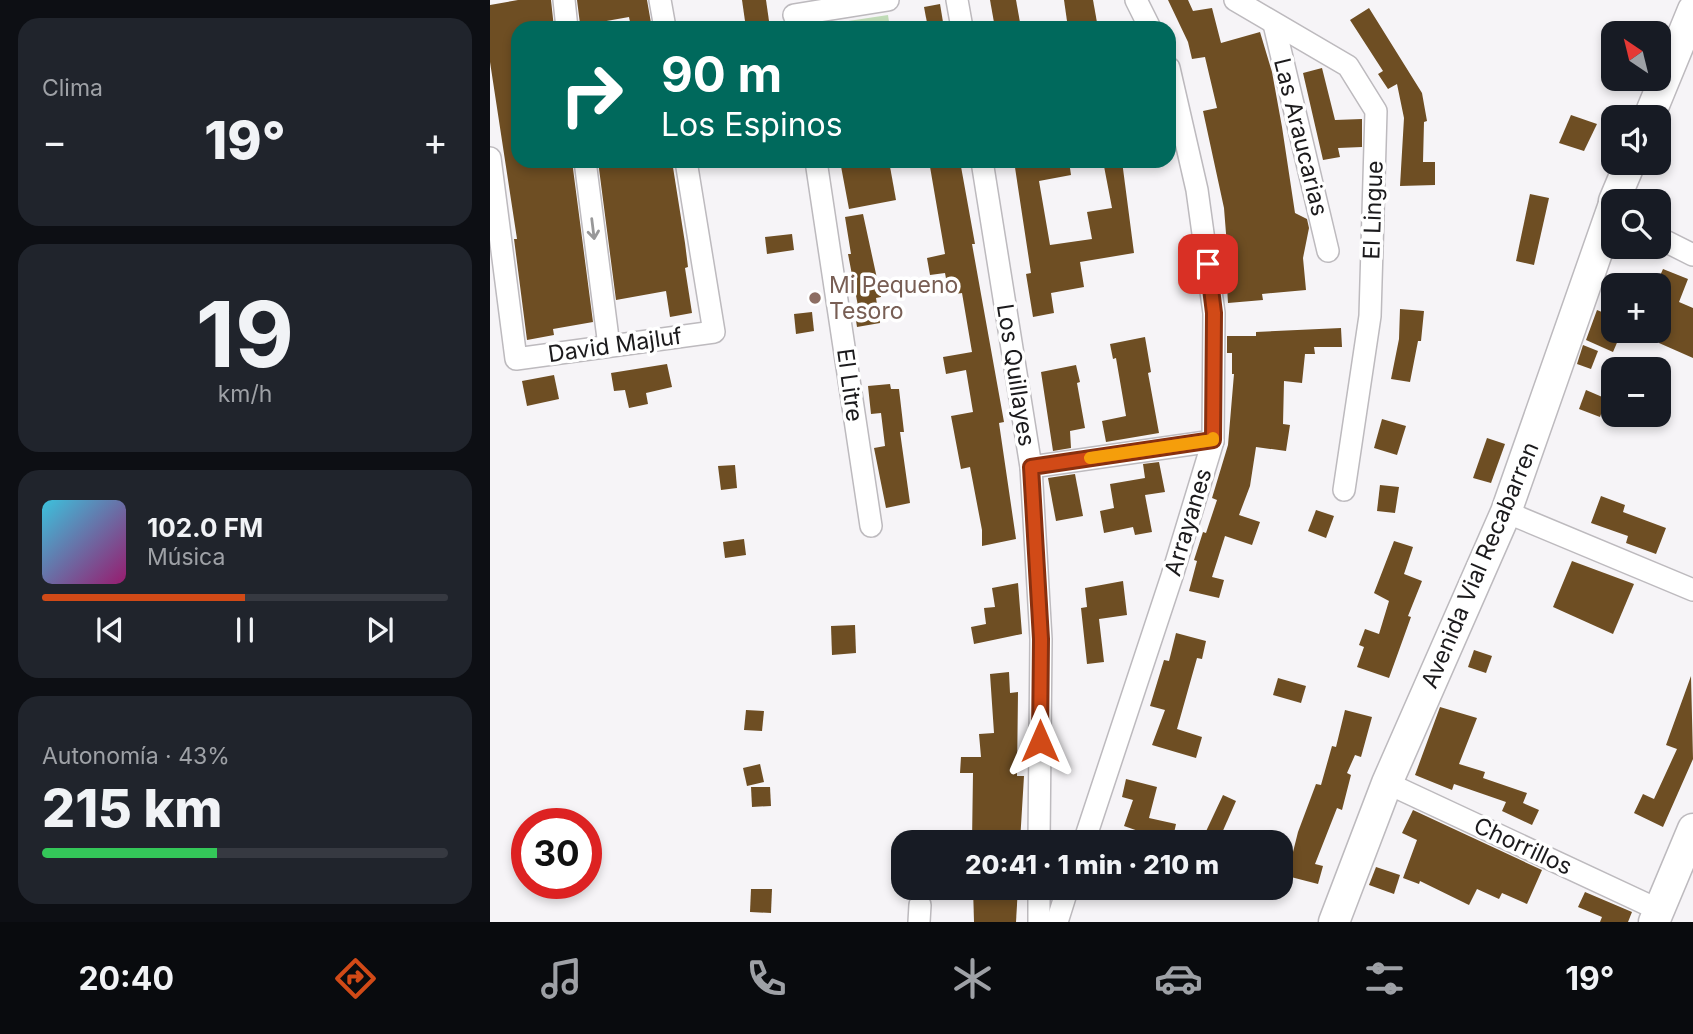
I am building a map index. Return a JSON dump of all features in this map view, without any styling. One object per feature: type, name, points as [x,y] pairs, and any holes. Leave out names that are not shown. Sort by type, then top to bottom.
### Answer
[{"type":"main road","points":[[1654,105],[1693,10]]},
{"type":"main road","name":"Avenida Vial Recabarren","points":[[1334,922],[1387,783],[1506,512],[1601,242]]},
{"type":"main road","points":[[1657,916],[1693,829]]},
{"type":"street","points":[[564,0],[566,21]]},
{"type":"street","points":[[660,0],[664,21]]},
{"type":"street","points":[[794,14],[888,0]]},
{"type":"street","points":[[957,0],[961,21]]},
{"type":"street","points":[[1136,0],[1146,21]]},
{"type":"street","name":"El Lingue","points":[[1235,0],[1348,66],[1376,111],[1370,316],[1344,490]]},
{"type":"street","name":"Las Araucarias","points":[[1274,24],[1328,251]]},
{"type":"street","name":"Arrayanes","points":[[1088,830],[1172,576],[1213,440],[1214,313],[1197,190],[1176,98]]},
{"type":"street","name":"David Majluf","points":[[490,158],[516,359],[714,332],[687,168]]},
{"type":"street","points":[[586,168],[609,346]]},
{"type":"street","name":"El Litre","points":[[817,168],[871,526]]},
{"type":"street","name":"Los Quillayes","points":[[983,168],[1031,467],[1041,639],[1039,830]]},
{"type":"street","points":[[1671,244],[1693,255]]},
{"type":"street","points":[[1031,467],[1213,440]]},
{"type":"street","points":[[1506,512],[1693,590]]},
{"type":"street","name":"Chorrillos","points":[[1387,783],[1657,916]]},
{"type":"street","points":[[1039,900],[1039,922]]},
{"type":"street","points":[[1057,922],[1064,900]]},
{"type":"green space","points":[[888,15],[889,21],[848,21]]},
{"type":"building","points":[[518,0],[551,0],[553,21],[511,21],[511,168],[573,168],[593,322],[553,329],[554,335],[527,340],[514,239],[517,239],[490,62],[490,5]]},
{"type":"building","points":[[577,0],[647,0],[651,21],[630,21],[629,17],[606,21],[580,21]]},
{"type":"building","points":[[742,0],[766,0],[769,21],[745,21]]},
{"type":"building","points":[[990,0],[1016,0],[1020,21],[994,21]]},
{"type":"building","points":[[1064,0],[1093,0],[1097,21],[1067,21]]},
{"type":"building","points":[[1168,0],[1188,0],[1193,11],[1212,8],[1221,43],[1260,32],[1272,72],[1295,213],[1307,219],[1309,228],[1303,258],[1306,290],[1262,294],[1263,300],[1228,303],[1226,271],[1229,271],[1224,208],[1203,111],[1217,108],[1205,57],[1192,59],[1188,42]]},
{"type":"building","points":[[940,4],[943,21],[927,21],[924,7]]},
{"type":"building","points":[[1369,8],[1422,93],[1427,121],[1424,122],[1423,162],[1435,162],[1435,185],[1400,186],[1404,118],[1397,84],[1388,89],[1378,74],[1383,71],[1350,20]]},
{"type":"building","points":[[1322,68],[1335,120],[1362,119],[1362,147],[1338,148],[1340,157],[1323,160],[1303,73]]},
{"type":"building","points":[[1571,115],[1597,124],[1584,151],[1559,143]]},
{"type":"building","points":[[599,168],[673,168],[685,243],[688,267],[685,268],[692,313],[670,317],[666,291],[616,300]]},
{"type":"building","points":[[841,168],[890,168],[896,200],[849,209]]},
{"type":"building","points":[[930,168],[961,168],[1004,422],[999,423],[1016,539],[982,546],[982,530],[970,467],[961,469],[951,416],[973,412],[966,370],[946,374],[943,357],[972,352],[962,293],[949,295],[945,273],[930,275],[927,258],[945,254]]},
{"type":"building","points":[[1015,168],[1070,168],[1071,175],[1039,181],[1050,245],[1092,239],[1087,212],[1112,208],[1104,168],[1123,168],[1134,253],[1080,262],[1084,287],[1051,293],[1054,313],[1033,317],[1026,274],[1031,273]]},
{"type":"building","points":[[1530,194],[1549,198],[1534,265],[1516,261]]},
{"type":"building","points":[[863,214],[881,297],[876,298],[880,323],[857,327],[854,307],[858,306],[848,254],[851,254],[845,217]]},
{"type":"building","points":[[792,234],[794,250],[767,254],[765,237]]},
{"type":"building","points":[[1663,269],[1688,279],[1679,302],[1693,308],[1693,358],[1659,343],[1671,343],[1671,273],[1661,273]]},
{"type":"building","points":[[1400,309],[1424,311],[1421,341],[1418,341],[1410,382],[1391,379],[1399,339]]},
{"type":"building","points":[[1597,310],[1601,312],[1601,343],[1617,343],[1613,352],[1586,340]]},
{"type":"building","points":[[812,312],[814,331],[796,334],[794,314]]},
{"type":"building","points":[[1341,328],[1342,347],[1314,347],[1315,354],[1305,354],[1302,383],[1284,381],[1283,424],[1290,425],[1286,451],[1256,447],[1250,486],[1239,515],[1260,522],[1252,545],[1225,536],[1212,577],[1224,580],[1219,598],[1189,591],[1197,561],[1194,560],[1217,500],[1212,498],[1228,445],[1234,374],[1232,353],[1227,353],[1227,336]]},
{"type":"building","points":[[1145,337],[1151,372],[1148,373],[1159,433],[1106,442],[1102,421],[1126,416],[1116,358],[1113,359],[1110,344]]},
{"type":"building","points":[[1583,345],[1598,351],[1591,369],[1577,364]]},
{"type":"building","points":[[667,364],[672,387],[646,393],[648,404],[629,408],[625,390],[614,391],[611,373]]},
{"type":"building","points":[[1076,365],[1085,428],[1070,431],[1071,448],[1053,451],[1041,372]]},
{"type":"building","points":[[554,375],[559,399],[527,406],[522,381]]},
{"type":"building","points":[[890,384],[891,389],[899,389],[904,432],[900,432],[910,503],[886,508],[874,448],[885,446],[881,413],[871,414],[868,386]]},
{"type":"building","points":[[1586,390],[1601,396],[1600,417],[1579,409]]},
{"type":"building","points":[[1382,419],[1406,426],[1397,455],[1374,448]]},
{"type":"building","points":[[1487,438],[1505,444],[1491,483],[1473,478]]},
{"type":"building","points":[[1159,462],[1165,492],[1145,495],[1152,532],[1135,535],[1133,527],[1104,533],[1100,511],[1114,508],[1110,484],[1145,478],[1143,464]]},
{"type":"building","points":[[735,465],[737,488],[721,490],[718,466]]},
{"type":"building","points":[[1075,474],[1083,516],[1056,521],[1048,478]]},
{"type":"building","points":[[1380,485],[1399,487],[1395,513],[1377,511]]},
{"type":"building","points":[[1601,496],[1625,505],[1623,512],[1666,528],[1656,554],[1626,543],[1628,536],[1591,523]]},
{"type":"building","points":[[1316,510],[1334,516],[1326,538],[1308,531]]},
{"type":"building","points":[[744,539],[746,555],[725,558],[723,542]]},
{"type":"building","points":[[1394,541],[1413,547],[1404,574],[1422,581],[1389,678],[1357,667],[1364,647],[1359,645],[1365,629],[1379,634],[1389,601],[1374,593]]},
{"type":"building","points":[[1572,561],[1634,584],[1613,634],[1553,607]]},
{"type":"building","points":[[1123,581],[1127,615],[1099,619],[1104,662],[1087,664],[1081,608],[1087,607],[1085,588]]},
{"type":"building","points":[[1018,583],[1022,634],[974,644],[971,627],[986,624],[984,608],[995,607],[992,588]]},
{"type":"building","points":[[855,625],[856,653],[832,655],[831,626]]},
{"type":"building","points":[[1176,633],[1206,641],[1202,659],[1197,658],[1177,729],[1202,737],[1196,758],[1152,745],[1165,710],[1150,706],[1164,660],[1169,661]]},
{"type":"building","points":[[1474,650],[1492,656],[1486,673],[1468,667]]},
{"type":"building","points":[[1009,672],[1010,693],[1018,692],[1017,776],[1024,776],[1021,830],[972,830],[973,773],[960,773],[961,757],[981,757],[979,734],[994,733],[990,674]]},
{"type":"building","points":[[1691,676],[1693,759],[1663,827],[1634,813],[1643,794],[1654,799],[1677,749],[1666,745]]},
{"type":"building","points":[[1278,678],[1306,686],[1301,703],[1273,695]]},
{"type":"building","points":[[1440,707],[1477,718],[1459,764],[1485,772],[1483,778],[1527,793],[1523,803],[1539,810],[1532,825],[1502,811],[1506,802],[1454,784],[1452,790],[1415,775]]},
{"type":"building","points":[[746,710],[764,711],[762,731],[744,730]]},
{"type":"building","points":[[1345,710],[1372,717],[1361,757],[1355,755],[1347,773],[1351,775],[1342,810],[1337,808],[1315,864],[1323,866],[1318,884],[1293,878],[1293,852],[1316,784],[1321,785],[1332,746],[1336,747]]},
{"type":"building","points":[[760,764],[764,782],[747,786],[743,768]]},
{"type":"building","points":[[1126,779],[1157,787],[1149,818],[1176,824],[1175,830],[1135,830],[1124,826],[1133,800],[1122,797]]},
{"type":"building","points":[[751,787],[770,787],[771,806],[752,807]]},
{"type":"building","points":[[1223,795],[1236,801],[1223,830],[1207,830]]},
{"type":"building","points":[[1413,810],[1542,870],[1527,904],[1502,893],[1499,899],[1477,889],[1469,905],[1420,881],[1419,884],[1403,878],[1417,840],[1402,833]]},
{"type":"building","points":[[1376,867],[1400,875],[1394,894],[1369,885]]},
{"type":"building","points":[[751,889],[772,889],[771,913],[750,912]]},
{"type":"building","points":[[1585,892],[1632,912],[1628,922],[1600,922],[1602,917],[1578,907]]},
{"type":"building","points":[[973,900],[1017,900],[1016,922],[974,922]]},
{"type":"slow traffic","points":[[1090,458],[1213,438]]},
{"type":"place","name":"Mi Pequeno Tesoro","points":[[815,298]]},
{"type":"route","points":[[1040,741],[1041,639],[1031,467],[1213,440],[1214,313],[1208,264]]}]
